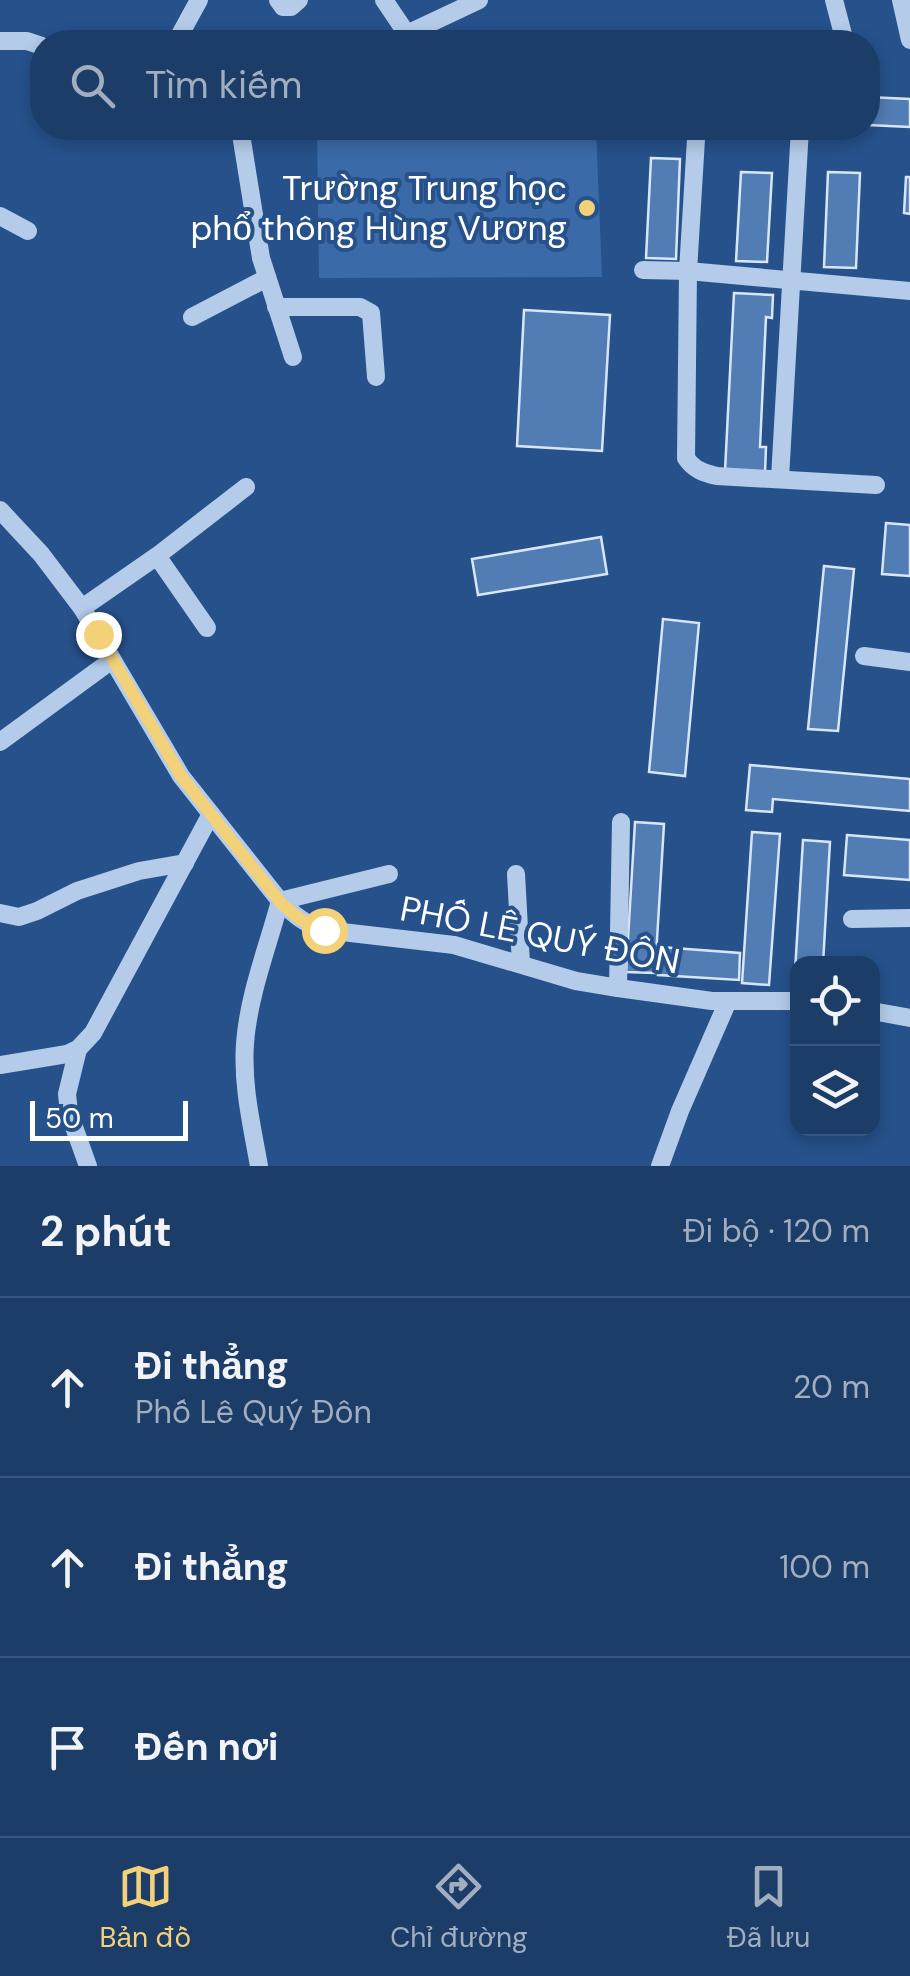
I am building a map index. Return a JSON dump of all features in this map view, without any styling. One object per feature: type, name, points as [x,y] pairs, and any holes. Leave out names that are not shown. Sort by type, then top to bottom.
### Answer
[{"type":"street","points":[[183,30],[200,0]]},
{"type":"street","points":[[278,0],[282,7],[290,7],[300,0]]},
{"type":"street","points":[[384,0],[400,30]]},
{"type":"street","points":[[420,30],[478,0]]},
{"type":"street","points":[[834,0],[843,30]]},
{"type":"street","points":[[900,0],[910,40]]},
{"type":"street","points":[[187,24],[191,30]]},
{"type":"street","points":[[0,41],[30,42]]},
{"type":"street","points":[[242,140],[258,245],[293,357]]},
{"type":"street","points":[[696,140],[688,271],[686,458],[701,472],[718,476],[876,485]]},
{"type":"street","points":[[780,478],[799,140]]},
{"type":"street","points":[[0,216],[28,231]]},
{"type":"street","points":[[643,270],[910,291]]},
{"type":"street","points":[[192,318],[267,278]]},
{"type":"street","points":[[276,306],[366,309],[370,313],[376,377]]},
{"type":"street","points":[[82,608],[246,487]]},
{"type":"street","name":"PHỐ LÊ QUÝ ĐÔN","points":[[0,510],[41,554],[82,608],[175,768],[280,902],[298,918],[324,930],[454,944],[576,981],[702,1000],[790,1001]]},
{"type":"street","points":[[157,556],[207,628]]},
{"type":"street","points":[[864,656],[910,662]]},
{"type":"street","points":[[0,742],[112,660]]},
{"type":"street","points":[[0,1065],[67,1054],[94,1033],[211,814]]},
{"type":"street","points":[[618,988],[622,822]]},
{"type":"street","points":[[0,912],[19,917],[76,892],[140,871],[185,863]]},
{"type":"street","points":[[259,1166],[245,1077],[245,1042],[280,902],[390,874]]},
{"type":"street","points":[[516,874],[521,964]]},
{"type":"street","points":[[852,920],[910,918]]},
{"type":"street","points":[[660,1166],[728,1001]]},
{"type":"street","points":[[880,1013],[910,1018]]},
{"type":"street","points":[[78,1048],[67,1094],[69,1113],[88,1166]]},
{"type":"shaded area","points":[[317,140],[596,140],[602,277],[319,278]]},
{"type":"building","points":[[880,98],[910,99],[910,127],[880,126]]},
{"type":"building","points":[[651,158],[680,159],[676,259],[646,258]]},
{"type":"building","points":[[741,172],[772,173],[767,262],[736,261]]},
{"type":"building","points":[[828,172],[860,173],[856,268],[824,267]]},
{"type":"building","points":[[906,177],[910,177],[910,214],[904,213]]},
{"type":"building","points":[[734,293],[773,295],[772,318],[766,317],[760,447],[766,447],[765,473],[725,471]]},
{"type":"building","points":[[524,310],[610,315],[602,451],[517,446]]},
{"type":"building","points":[[886,523],[910,525],[910,576],[882,574]]},
{"type":"building","points":[[601,537],[607,574],[478,595],[472,559]]},
{"type":"building","points":[[824,566],[854,569],[838,731],[808,729]]},
{"type":"building","points":[[663,619],[699,623],[685,776],[649,772]]},
{"type":"building","points":[[750,765],[910,779],[910,811],[773,799],[772,812],[746,810]]},
{"type":"building","points":[[635,822],[664,824],[655,973],[626,972]]},
{"type":"building","points":[[752,832],[780,834],[769,985],[742,983]]},
{"type":"building","points":[[847,835],[910,840],[910,880],[844,875]]},
{"type":"building","points":[[803,840],[830,842],[823,956],[796,956]]},
{"type":"building","points":[[660,947],[740,953],[739,980],[658,975]]},
{"type":"place","name":"Trường Trung học phổ thông Hùng Vương","points":[[587,208]]},
{"type":"route","points":[[98,634],[181,776],[280,902],[298,918],[324,930]]}]
